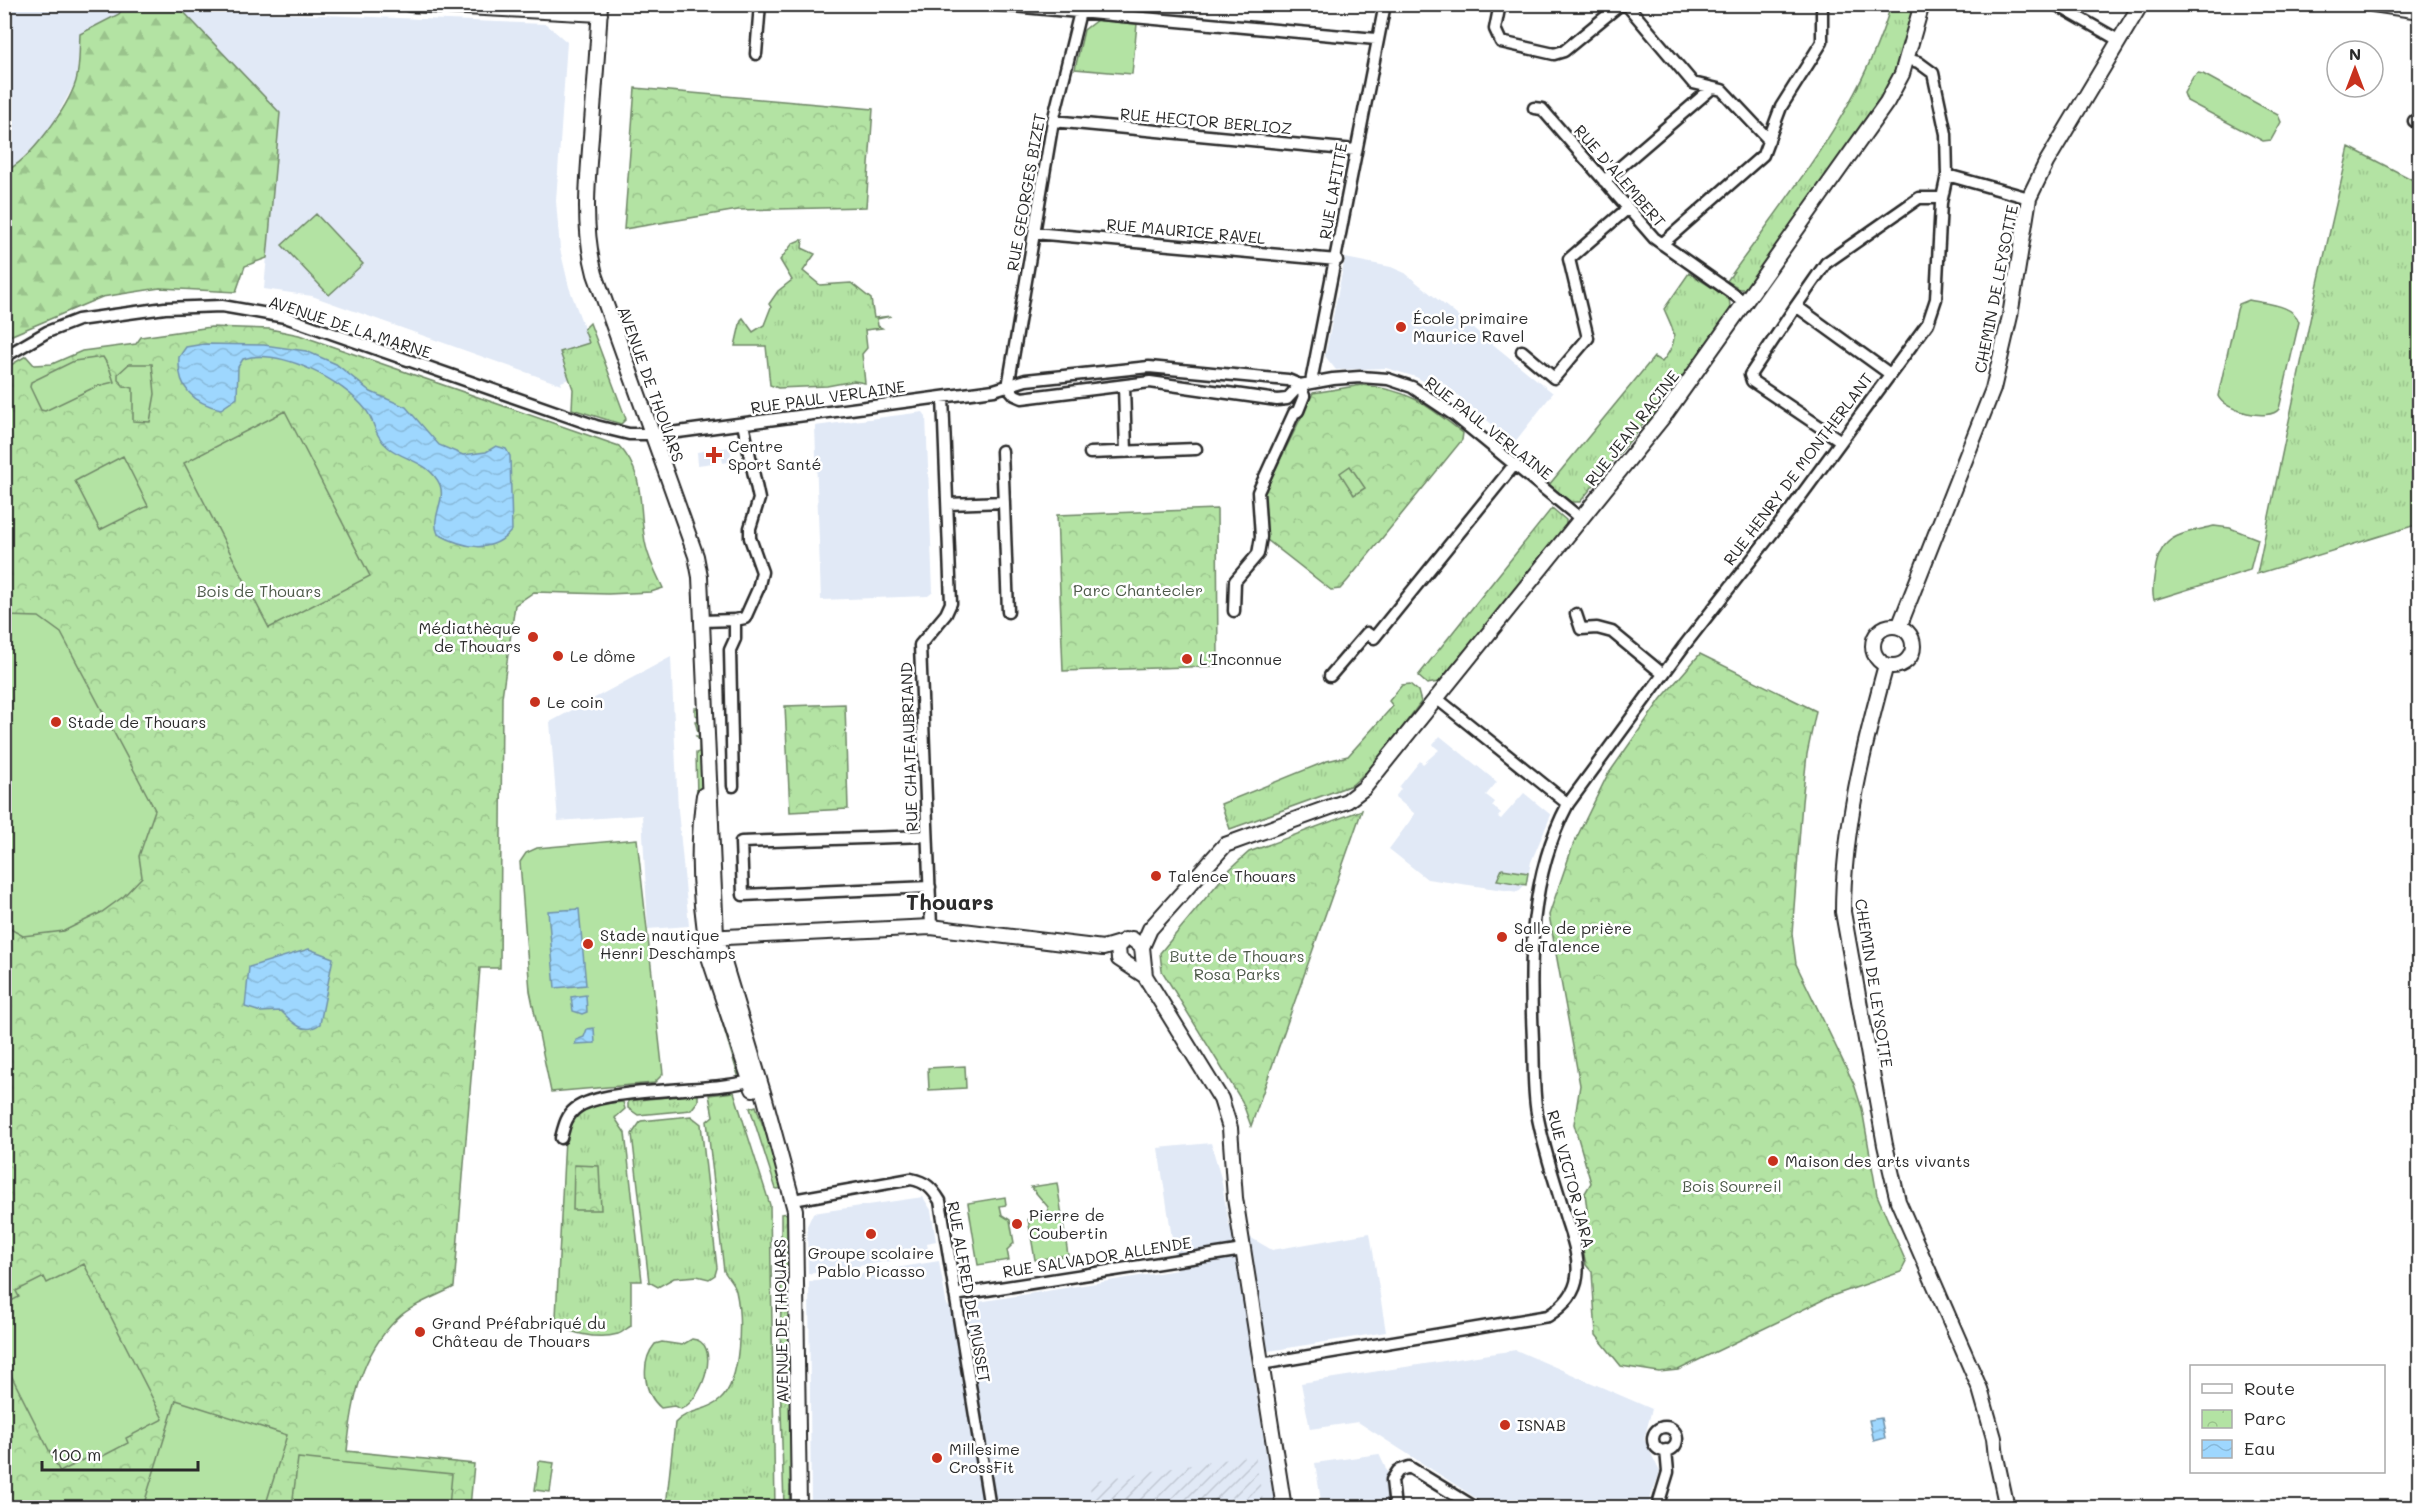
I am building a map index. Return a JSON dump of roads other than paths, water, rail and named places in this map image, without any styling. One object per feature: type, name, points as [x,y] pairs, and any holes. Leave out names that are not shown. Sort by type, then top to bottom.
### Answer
[{"type":"street","points":[[409,4],[600,9]]},
{"type":"street","points":[[756,54],[760,4]]},
{"type":"street","points":[[988,4],[1081,8],[1376,39]]},
{"type":"street","name":"RUE LAFITTE","points":[[1294,413],[1298,411],[1304,396],[1305,383],[1337,260],[1355,150],[1384,4]]},
{"type":"street","points":[[1500,4],[1495,29],[1501,42],[1554,54],[1564,51],[1621,4]]},
{"type":"street","points":[[1626,4],[1694,83],[1722,90],[1769,140]]},
{"type":"street","points":[[1907,59],[1922,4]]},
{"type":"street","points":[[2055,4],[2120,42]]},
{"type":"street","name":"CHEMIN DE LEYSOTTE","points":[[1899,627],[1993,389],[2010,316],[2029,198],[2043,169],[2141,4]]},
{"type":"street","points":[[2373,4],[2420,11]]},
{"type":"street","name":"RUE GEORGES BIZET","points":[[1008,387],[1053,121],[1081,8]]},
{"type":"street","name":"AVENUE DE THOUARS","points":[[600,9],[588,173],[587,239],[595,274],[696,556],[700,577],[707,772],[700,847],[711,937],[709,957],[754,1080],[793,1200],[796,1224],[800,1508]]},
{"type":"street","points":[[1662,244],[1763,155],[1781,107],[1822,42],[1822,11]]},
{"type":"street","name":"RUE HENRY DE MONTHERLANT","points":[[1533,927],[1542,873],[1555,832],[1568,804],[1663,674],[1928,323],[1934,307],[1941,198],[1947,175],[1946,134],[1936,81],[1926,67],[1907,59]]},
{"type":"street","name":"RUE JEAN RACINE","points":[[1134,946],[1225,845],[1353,798],[1674,403],[1876,120],[1896,87],[1907,59]]},
{"type":"street","points":[[1604,181],[1711,89]]},
{"type":"street","name":"RUE D'ALEMBERT","points":[[1534,108],[1542,109],[1627,208],[1662,244],[1746,303]]},
{"type":"street","name":"RUE HECTOR BERLIOZ","points":[[1053,121],[1355,150]]},
{"type":"street","points":[[1947,175],[2029,198]]},
{"type":"street","points":[[1841,441],[1752,381],[1750,375],[1826,263],[1919,198],[1941,198]]},
{"type":"street","points":[[1522,351],[1554,378],[1588,338],[1569,259],[1627,208]]},
{"type":"street","name":"RUE MAURICE RAVEL","points":[[1034,233],[1337,260]]},
{"type":"street","name":"AVENUE DE LA MARNE","points":[[4,357],[40,336],[78,320],[165,308],[222,306],[285,317],[596,426],[629,434],[651,434]]},
{"type":"street","points":[[1796,306],[1890,374]]},
{"type":"street","name":"RUE PAUL VERLAINE","points":[[651,434],[943,397],[1008,387],[1034,379],[1149,367],[1305,383],[1360,377],[1388,379],[1412,387],[1454,415],[1581,519]]},
{"type":"street","points":[[1008,387],[1014,395],[1033,399],[1150,382],[1263,398],[1287,399],[1305,383]]},
{"type":"street","points":[[1124,386],[1126,452]]},
{"type":"street","name":"RUE CHATEAUBRIAND","points":[[931,927],[920,645],[946,614],[951,603],[943,397]]},
{"type":"street","points":[[1234,611],[1235,581],[1258,554],[1261,537],[1258,492],[1294,413],[1287,399]]},
{"type":"street","points":[[702,621],[745,618],[758,589],[762,572],[750,538],[750,528],[759,500],[743,424]]},
{"type":"street","points":[[1090,453],[1196,449]]},
{"type":"street","points":[[1002,451],[1008,612]]},
{"type":"street","points":[[1330,676],[1366,633],[1374,638],[1514,465]]},
{"type":"street","points":[[948,504],[1004,502]]},
{"type":"street","points":[[1576,614],[1581,629],[1597,628],[1612,632],[1663,674]]},
{"type":"street","points":[[733,786],[729,650],[735,639],[735,620]]},
{"type":"street","points":[[1899,627],[1910,634],[1914,647],[1912,654],[1898,666],[1886,665],[1874,653],[1874,641],[1881,631],[1899,627]]},
{"type":"street","name":"CHEMIN DE LEYSOTTE","points":[[1886,665],[1857,783],[1844,876],[1843,912],[1885,1145],[1898,1201],[1925,1266],[1928,1282],[1944,1324],[1980,1406],[1995,1457],[2006,1507]]},
{"type":"street","points":[[1435,697],[1568,804]]},
{"type":"street","points":[[927,836],[741,842],[743,894],[930,887]]},
{"type":"street","points":[[711,937],[931,927],[1103,948],[1134,946]]},
{"type":"street","name":"RUE VICTOR JARA","points":[[1261,1364],[1548,1316],[1568,1299],[1577,1277],[1576,1252],[1537,1114],[1531,1003],[1533,927]]},
{"type":"street","points":[[1122,961],[1136,964],[1134,946]]},
{"type":"street","points":[[1122,961],[1117,951],[1134,946]]},
{"type":"street","points":[[1134,946],[1145,976],[1221,1099],[1228,1118],[1231,1168],[1284,1508]]},
{"type":"street","points":[[1103,948],[1145,976]]},
{"type":"street","points":[[561,1138],[565,1122],[573,1111],[595,1099],[754,1080]]},
{"type":"street","name":"RUE ALFRED DE MUSSET","points":[[793,1200],[911,1179],[924,1182],[940,1201],[990,1508]]},
{"type":"street","name":"RUE SALVADOR ALLENDE","points":[[955,1295],[1243,1250]]},
{"type":"street","points":[[1657,1508],[1668,1472],[1666,1450]]},
{"type":"street","points":[[1395,1508],[1392,1480],[1401,1469],[1416,1469],[1476,1508]]},
{"type":"water","points":[[204,344],[264,345],[306,351],[336,364],[371,392],[406,407],[439,445],[463,455],[486,452],[496,446],[506,449],[510,456],[512,530],[496,543],[477,547],[458,543],[438,534],[436,522],[441,491],[436,477],[424,467],[389,448],[377,434],[366,410],[356,399],[310,369],[275,358],[243,359],[238,367],[237,398],[221,409],[202,403],[188,392],[184,385],[179,368],[179,357],[186,347]]},
{"type":"water","points":[[579,909],[586,985],[555,988],[548,911]]},
{"type":"water","points":[[309,949],[333,958],[320,1024],[309,1029],[304,1028],[294,1023],[281,1011],[261,1012],[245,1007],[249,967]]},
{"type":"water","points":[[586,995],[587,1012],[582,1014],[573,1011],[571,997]]},
{"type":"water","points":[[594,1028],[595,1043],[575,1044],[576,1040],[584,1037],[587,1029]]},
{"type":"water","points":[[1881,1418],[1885,1438],[1874,1441],[1869,1420]]},
{"type":"place","name":"École primaire Maurice Ravel","points":[[1401,327]]},
{"type":"place","name":"Centre Sport Santé","points":[[714,455]]},
{"type":"place","name":"Médiathèque de Thouars","points":[[533,637]]},
{"type":"place","name":"Le dôme","points":[[558,656]]},
{"type":"place","name":"L'Inconnue","points":[[1187,659]]},
{"type":"place","name":"Le coin","points":[[535,702]]},
{"type":"place","name":"Stade de Thouars","points":[[56,722]]},
{"type":"place","name":"Talence Thouars","points":[[1156,876]]},
{"type":"place","name":"Salle de prière de Talence","points":[[1502,937]]},
{"type":"place","name":"Stade nautique Henri Deschamps","points":[[588,944]]},
{"type":"place","name":"Maison des arts vivants","points":[[1773,1161]]},
{"type":"place","name":"Pierre de Coubertin","points":[[1017,1224]]},
{"type":"place","name":"Groupe scolaire Pablo Picasso","points":[[871,1234]]},
{"type":"place","name":"Grand Préfabriqué du Château de Thouars","points":[[420,1332]]},
{"type":"place","name":"ISNAB","points":[[1505,1425]]},
{"type":"place","name":"Millesime CrossFit","points":[[937,1458]]},
{"type":"district","name":"Thouars","points":[[950,902]]},
{"type":"park label","name":"Parc Chantecler","points":[[1138,590]]},
{"type":"park label","name":"Bois de Thouars","points":[[259,591]]},
{"type":"park label","name":"Butte de Thouars Rosa Parks","points":[[1237,965]]},
{"type":"park label","name":"Bois Sourreil","points":[[1732,1186]]}]
